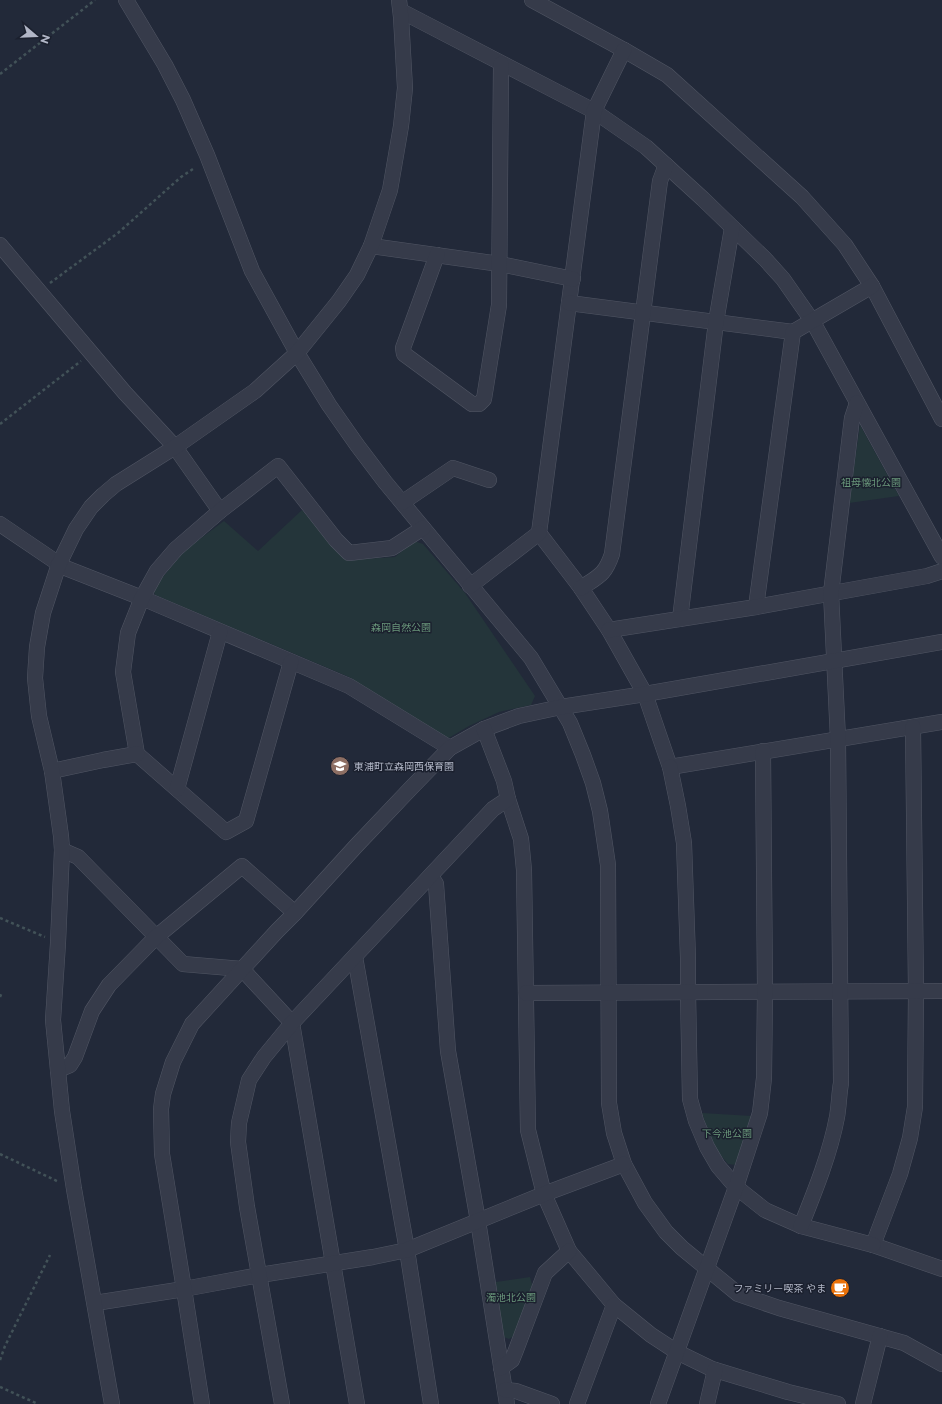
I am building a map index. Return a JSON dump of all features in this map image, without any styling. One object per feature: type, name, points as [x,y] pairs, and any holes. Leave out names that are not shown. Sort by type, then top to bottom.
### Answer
[{"type":"street","points":[[126,0],[165,65],[183,100],[207,155],[252,271],[297,353],[329,405],[357,445],[470,586],[531,658],[570,723],[593,783],[600,811],[608,864],[609,1103],[614,1133],[624,1164],[645,1203],[666,1232],[682,1248],[738,1294],[779,1308],[904,1343],[942,1364]]},
{"type":"street","points":[[532,0],[667,75],[802,197],[845,246],[872,286],[942,419]]},
{"type":"street","points":[[400,6],[501,64],[594,111],[646,147],[765,259],[783,279],[813,322],[942,557]]},
{"type":"street","points":[[112,1404],[74,1189],[62,1111],[53,1020],[62,850],[52,771],[39,716],[35,678],[37,647],[43,613],[58,564],[76,529],[91,507],[102,495],[116,484],[176,447],[255,391],[297,353],[339,301],[357,275],[371,246],[390,190],[401,126],[405,88],[400,6]]},
{"type":"street","points":[[624,50],[594,111],[540,533],[581,588],[608,630],[645,694],[670,767],[684,843],[688,958],[690,1099],[696,1121],[707,1147],[718,1166],[736,1187],[765,1210],[801,1226],[873,1245],[942,1269]]},
{"type":"street","points":[[437,255],[403,348],[404,354],[472,404],[479,404],[484,399],[498,305],[500,264],[501,64]]},
{"type":"street","points":[[581,588],[602,574],[609,563],[612,554],[660,181],[666,165]]},
{"type":"street","points":[[680,619],[716,322],[732,228]]},
{"type":"street","points":[[371,246],[500,264],[573,279]]},
{"type":"street","points":[[3,255],[39,292],[125,393],[176,447],[220,511]]},
{"type":"street","points":[[569,303],[793,332],[813,322],[872,286]]},
{"type":"street","points":[[756,607],[793,332]]},
{"type":"street","points":[[801,1226],[829,1146],[837,1117],[841,1083],[838,739],[831,593],[852,418],[857,403]]},
{"type":"street","points":[[291,662],[246,821],[226,832],[137,754],[123,672],[128,634],[142,598],[157,571],[176,549],[220,511],[278,466],[336,540],[349,553],[392,548],[423,528]]},
{"type":"street","points":[[403,502],[453,468],[489,480]]},
{"type":"street","points":[[0,524],[58,564],[349,686],[450,748]]},
{"type":"street","points":[[470,586],[540,533]]},
{"type":"street","points":[[608,630],[756,607],[927,576],[942,571]]},
{"type":"street","points":[[177,789],[220,632]]},
{"type":"street","points":[[202,1404],[162,1154],[161,1109],[163,1094],[173,1062],[192,1024],[356,846],[450,748],[484,729],[519,716],[561,707],[834,662],[942,642]]},
{"type":"street","points":[[670,767],[942,722]]},
{"type":"street","points":[[873,1245],[900,1174],[910,1138],[915,1107],[916,991],[913,727]]},
{"type":"street","points":[[484,729],[504,780],[508,799],[521,839],[524,870],[528,1130],[544,1194],[569,1251],[614,1305],[650,1335],[677,1352],[715,1370],[786,1398],[838,1404]]},
{"type":"street","points":[[658,1404],[736,1187],[760,1113],[764,1078],[765,992],[763,751]]},
{"type":"street","points":[[52,771],[137,754]]},
{"type":"street","points":[[282,1404],[238,1142],[239,1123],[249,1080],[264,1057],[292,1022],[494,809],[508,799]]},
{"type":"street","points":[[62,850],[78,857],[183,964],[242,969],[292,1022],[357,1404]]},
{"type":"street","points":[[58,1070],[70,1065],[75,1058],[92,1011],[105,990],[156,937],[242,866],[295,913]]},
{"type":"street","points":[[431,876],[436,884],[448,1051],[478,1221],[506,1397],[516,1391],[552,1404]]},
{"type":"street","points":[[355,956],[407,1250],[431,1404]]},
{"type":"street","points":[[526,993],[942,991]]},
{"type":"street","points":[[94,1303],[184,1289],[407,1250],[544,1194],[624,1164]]},
{"type":"street","points":[[501,1368],[512,1360],[545,1273],[569,1251]]},
{"type":"street","points":[[577,1404],[614,1305]]},
{"type":"street","points":[[863,1404],[880,1336]]},
{"type":"street","points":[[707,1404],[715,1370]]},
{"type":"path","points":[[0,74],[95,0]]},
{"type":"path","points":[[39,292],[118,233],[181,177],[193,169]]},
{"type":"path","points":[[0,424],[91,354]]},
{"type":"path","points":[[0,918],[58,943]]},
{"type":"path","points":[[0,997],[2,992]]},
{"type":"path","points":[[0,1154],[74,1189]]},
{"type":"path","points":[[0,1360],[5,1346],[50,1255]]},
{"type":"path","points":[[0,1387],[38,1404]]},
{"type":"green space","name":"祖母懐北公園","points":[[860,425],[899,496],[849,503]]},
{"type":"green space","name":"森岡自然公園","points":[[302,510],[346,560],[395,557],[414,541],[423,544],[465,593],[535,696],[531,705],[499,712],[469,726],[447,739],[349,677],[155,595],[153,589],[185,550],[224,521],[258,551]]},
{"type":"green space","name":"下今池公園","points":[[702,1113],[752,1116],[736,1165],[728,1164],[713,1146]]},
{"type":"green space","name":"濁池北公園","points":[[530,1277],[533,1288],[517,1334],[509,1339],[501,1336],[493,1289],[496,1282]]},
{"type":"place","name":"東浦町立森岡西保育園","points":[[340,766]]},
{"type":"place","name":"ファミリー喫茶 やま","points":[[840,1288]]}]
